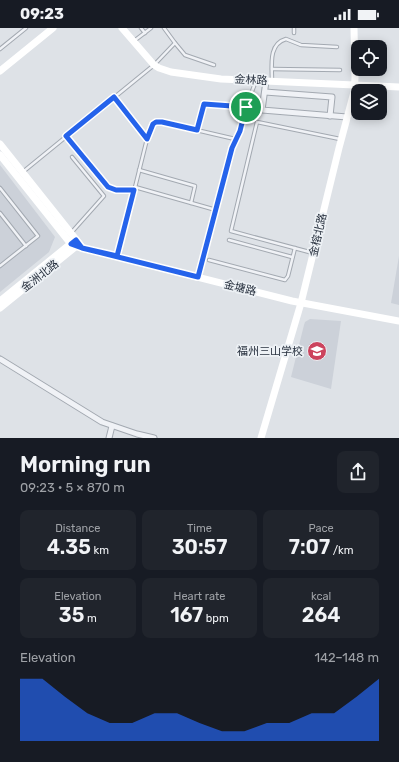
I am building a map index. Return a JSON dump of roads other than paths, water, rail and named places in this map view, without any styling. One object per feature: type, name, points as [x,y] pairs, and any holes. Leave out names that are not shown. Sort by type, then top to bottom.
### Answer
[{"type":"street","points":[[0,71],[53,28]]},
{"type":"street","name":"金林路","points":[[122,28],[154,65],[165,70],[221,79],[351,86]]},
{"type":"street","name":"金榕北路","points":[[354,28],[355,84]]},
{"type":"street","points":[[269,81],[265,92],[262,110],[347,117]]},
{"type":"street","name":"金林路","points":[[387,87],[399,88]]},
{"type":"street","points":[[265,92],[332,97],[330,116]]},
{"type":"street","name":"金榕北路","points":[[261,438],[301,303],[351,102]]},
{"type":"street","points":[[0,144],[3,157],[76,242]]},
{"type":"street","points":[[3,157],[22,173],[76,242]]},
{"type":"street","name":"金塘路","points":[[76,242],[117,256],[301,303],[399,321]]},
{"type":"street","name":"金洲北路","points":[[0,301],[76,242]]},
{"type":"street","name":"金洲北路","points":[[0,308],[76,242]]},
{"type":"street","points":[[0,359],[93,417],[112,426],[154,438]]},
{"type":"street","points":[[109,438],[112,426]]},
{"type":"lane","points":[[0,49],[26,28]]},
{"type":"lane","points":[[141,28],[145,33]]},
{"type":"lane","points":[[133,42],[151,28]]},
{"type":"lane","points":[[164,28],[185,55],[214,65]]},
{"type":"lane","points":[[294,28],[294,33]]},
{"type":"lane","points":[[269,81],[272,69],[272,54],[277,43],[283,40],[288,39],[301,45],[337,47]]},
{"type":"lane","points":[[22,173],[154,65],[175,43]]},
{"type":"lane","points":[[272,69],[340,70]]},
{"type":"lane","points":[[198,277],[232,148],[240,131],[246,107],[256,80]]},
{"type":"lane","points":[[114,97],[147,139]]},
{"type":"lane","points":[[197,130],[204,104],[246,107]]},
{"type":"lane","points":[[117,256],[147,139],[153,124],[159,121],[235,139]]},
{"type":"lane","points":[[313,253],[231,230],[257,122],[341,139]]},
{"type":"lane","points":[[66,136],[108,187],[116,190],[135,189],[216,210]]},
{"type":"lane","points":[[72,157],[104,196],[76,242]]},
{"type":"lane","points":[[139,170],[195,186],[191,203]]},
{"type":"lane","points":[[0,188],[38,236],[0,266]]},
{"type":"lane","points":[[0,213],[26,246]]},
{"type":"lane","points":[[229,240],[292,257]]},
{"type":"lane","points":[[209,260],[285,280],[288,276],[295,248]]},
{"type":"place","name":"福州三山学校","points":[[317,351]]}]
